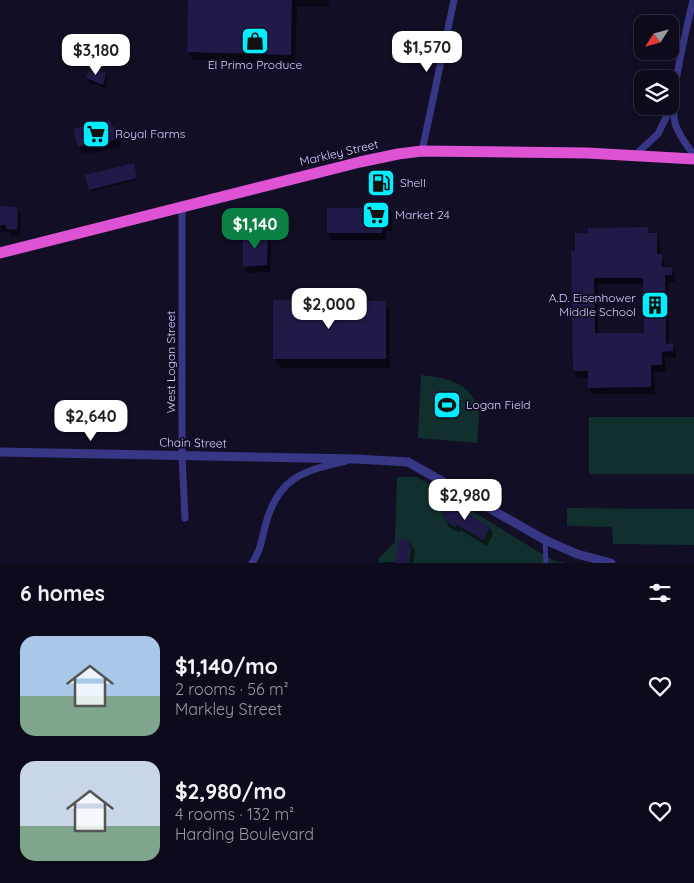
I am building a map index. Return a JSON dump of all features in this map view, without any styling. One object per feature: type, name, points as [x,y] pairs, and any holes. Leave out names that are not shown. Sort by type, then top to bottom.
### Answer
[{"type":"highway","name":"Markley Street","points":[[0,253],[116,225],[182,206],[398,154],[422,151],[694,157]]},
{"type":"street","points":[[422,151],[454,0]]},
{"type":"street","points":[[679,70],[693,0]]},
{"type":"street","points":[[634,156],[658,134],[667,115]]},
{"type":"street","points":[[674,115],[675,124],[694,157]]},
{"type":"street","name":"West Logan Street","points":[[182,206],[182,455],[185,518]]},
{"type":"street","name":"Chain Street","points":[[0,452],[356,459],[408,462],[546,540],[577,554],[611,563]]},
{"type":"street","points":[[252,563],[260,547],[270,510],[284,487],[294,478],[308,472],[356,459]]},
{"type":"street","points":[[546,540],[546,563]]},
{"type":"green space","name":"Logan Field","points":[[421,375],[441,378],[459,384],[472,396],[479,416],[477,443],[418,438]]},
{"type":"green space","points":[[589,417],[694,417],[694,474],[589,474]]},
{"type":"green space","points":[[397,477],[417,477],[539,552],[555,561],[566,563],[379,563],[379,558],[395,542]]},
{"type":"green space","points":[[567,508],[694,509],[694,545],[613,544],[612,527],[567,526]]},
{"type":"building","points":[[188,0],[292,0],[291,55],[187,52]]},
{"type":"building","points":[[91,67],[106,73],[103,85],[86,78]]},
{"type":"building","name":"Royal Farms","points":[[110,120],[112,127],[115,127],[118,139],[87,148],[86,145],[78,147],[73,129]]},
{"type":"building","name":"Royal Farms","points":[[134,163],[137,178],[89,190],[85,175]]},
{"type":"building","points":[[374,174],[386,174],[387,194],[374,194]]},
{"type":"building","points":[[0,206],[18,207],[17,230],[6,229],[6,225],[0,225]]},
{"type":"building","points":[[327,208],[389,208],[389,224],[382,224],[382,233],[327,233]]},
{"type":"building","name":"A.D. Eisenhower Middle School","points":[[648,227],[648,233],[657,233],[657,254],[662,254],[662,267],[672,267],[672,275],[665,275],[666,344],[673,343],[673,351],[662,352],[662,365],[651,365],[651,387],[588,388],[588,371],[573,371],[571,251],[575,251],[575,233],[588,233],[588,228]],"holes":[[[594,278],[643,278],[644,333],[595,333]]]},
{"type":"building","points":[[243,234],[268,235],[267,265],[243,267]]},
{"type":"building","points":[[273,300],[386,301],[386,359],[273,359]]},
{"type":"building","points":[[450,503],[490,527],[483,540],[456,524],[455,527],[444,520],[446,517],[442,514]]},
{"type":"building","points":[[398,539],[410,540],[408,563],[396,563]]},
{"type":"place","name":"El Primo Produce","points":[[255,41]]},
{"type":"place","name":"Royal Farms","points":[[96,134]]},
{"type":"place","name":"Shell","points":[[381,183]]},
{"type":"place","name":"Market 24","points":[[376,215]]},
{"type":"place","name":"A.D. Eisenhower Middle School","points":[[655,305]]},
{"type":"place","name":"Logan Field","points":[[447,405]]}]
